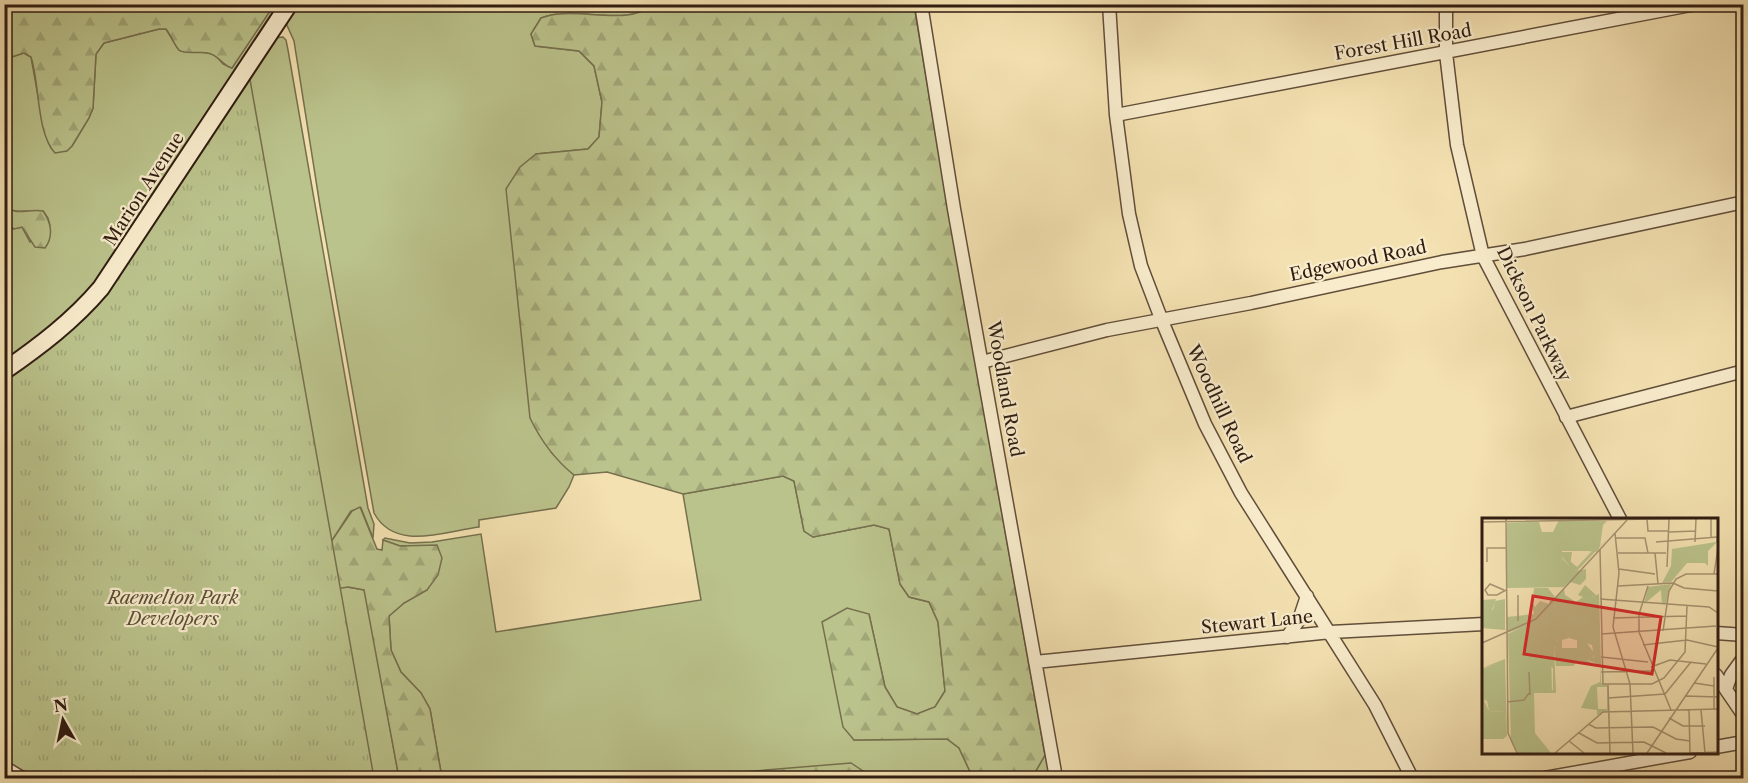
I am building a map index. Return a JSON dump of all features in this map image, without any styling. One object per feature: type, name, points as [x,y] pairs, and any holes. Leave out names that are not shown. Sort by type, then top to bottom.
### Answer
[{"type":"street","name":"Marion Avenue","points":[[4,371],[60,330],[101,288],[289,4]]},
{"type":"street","name":"Woodland Road","points":[[921,4],[1056,778]]},
{"type":"street","name":"Woodhill Road","points":[[1109,4],[1116,115],[1134,237],[1162,321],[1196,404],[1221,455],[1255,516],[1375,705],[1412,778]]},
{"type":"street","name":"Dickson Parkway","points":[[1446,4],[1446,53],[1457,145],[1483,256],[1619,518]]},
{"type":"street","name":"Forest Hill Road","points":[[1116,115],[1696,4]]},
{"type":"street","name":"Edgewood Road","points":[[982,362],[1107,330],[1162,321],[1442,262],[1525,249],[1743,202]]},
{"type":"street","points":[[1566,417],[1743,371]]},
{"type":"street","points":[[1287,637],[1299,620],[1307,596]]},
{"type":"street","name":"Stewart Lane","points":[[1035,662],[1330,632],[1482,624]]},
{"type":"street","points":[[1718,633],[1743,635]]},
{"type":"street","points":[[1726,689],[1731,675],[1743,657]]},
{"type":"street","points":[[1718,678],[1743,716]]},
{"type":"street","points":[[1718,747],[1743,742]]},
{"type":"street","points":[[1545,778],[1684,753]]},
{"type":"street","points":[[4,767],[22,778]]},
{"type":"green space","points":[[42,4],[191,4],[204,7],[218,4],[274,5],[232,68],[212,54],[179,50],[166,29],[104,43],[96,54],[93,108],[89,118],[72,146],[67,151],[55,153],[44,133],[41,121],[31,57],[24,53],[5,59],[5,5],[14,8]]},
{"type":"green space","points":[[295,4],[653,5],[633,14],[550,15],[541,18],[531,34],[535,46],[579,51],[594,66],[602,102],[599,137],[588,149],[536,154],[551,452],[574,475],[556,508],[479,520],[479,527],[422,536],[407,536],[394,532],[383,525],[374,513],[320,206],[294,41],[285,21]]},
{"type":"green space","points":[[274,5],[283,5],[118,256],[79,304],[5,365],[4,224],[8,224],[12,229],[22,227],[30,242],[50,226],[43,211],[18,211],[5,205],[5,59],[24,53],[31,57],[43,124],[51,148],[72,146],[93,108],[96,54],[104,43],[166,29],[179,50],[212,54],[223,64],[232,68]]},
{"type":"green space","points":[[653,5],[914,5],[1045,755],[1033,776],[973,778],[959,748],[947,739],[854,740],[843,727],[822,622],[847,608],[869,614],[885,687],[897,707],[917,714],[935,707],[945,691],[938,622],[929,602],[909,597],[900,584],[889,529],[874,525],[813,537],[804,531],[794,481],[783,476],[683,494],[607,472],[574,475],[549,449],[530,418],[506,189],[520,167],[536,154],[588,149],[599,137],[602,102],[594,66],[579,51],[535,46],[531,34],[541,18],[551,15],[633,14]]},
{"type":"green space","name":"Raemelton Park Developers","points":[[283,37],[288,50],[368,508],[374,524],[373,538],[361,508],[351,511],[329,545],[348,587],[365,590],[399,778],[369,778],[4,743],[77,359],[273,38]]},
{"type":"green space","name":"Raemelton Park Developers","points":[[249,74],[374,778],[5,778],[4,378],[56,341]]},
{"type":"green space","points":[[4,205],[12,211],[43,211],[50,229],[50,239],[45,248],[35,247],[22,227],[14,229],[5,224]]},
{"type":"green space","points":[[783,476],[794,481],[804,531],[813,537],[874,525],[889,529],[900,584],[909,597],[929,602],[938,622],[945,691],[935,707],[917,714],[897,707],[885,687],[869,614],[854,740],[947,739],[959,748],[973,778],[867,778],[866,773],[722,776],[718,778],[442,778],[430,709],[421,693],[401,672],[391,650],[389,616],[404,603],[427,590],[412,546],[400,546],[383,540],[385,538],[410,543],[481,534],[496,632],[701,600],[683,494]]},
{"type":"green space","points":[[360,507],[377,549],[382,550],[383,540],[400,546],[437,545],[442,558],[438,575],[427,590],[404,603],[389,616],[391,650],[401,672],[421,693],[430,709],[442,778],[399,778],[364,590],[348,587],[197,611],[329,545],[352,511]]},
{"type":"green space","points":[[1045,755],[1048,755],[1052,778],[1035,778],[1033,776]]},
{"type":"green space","points":[[851,763],[866,773],[867,778],[718,778],[742,772]]}]
